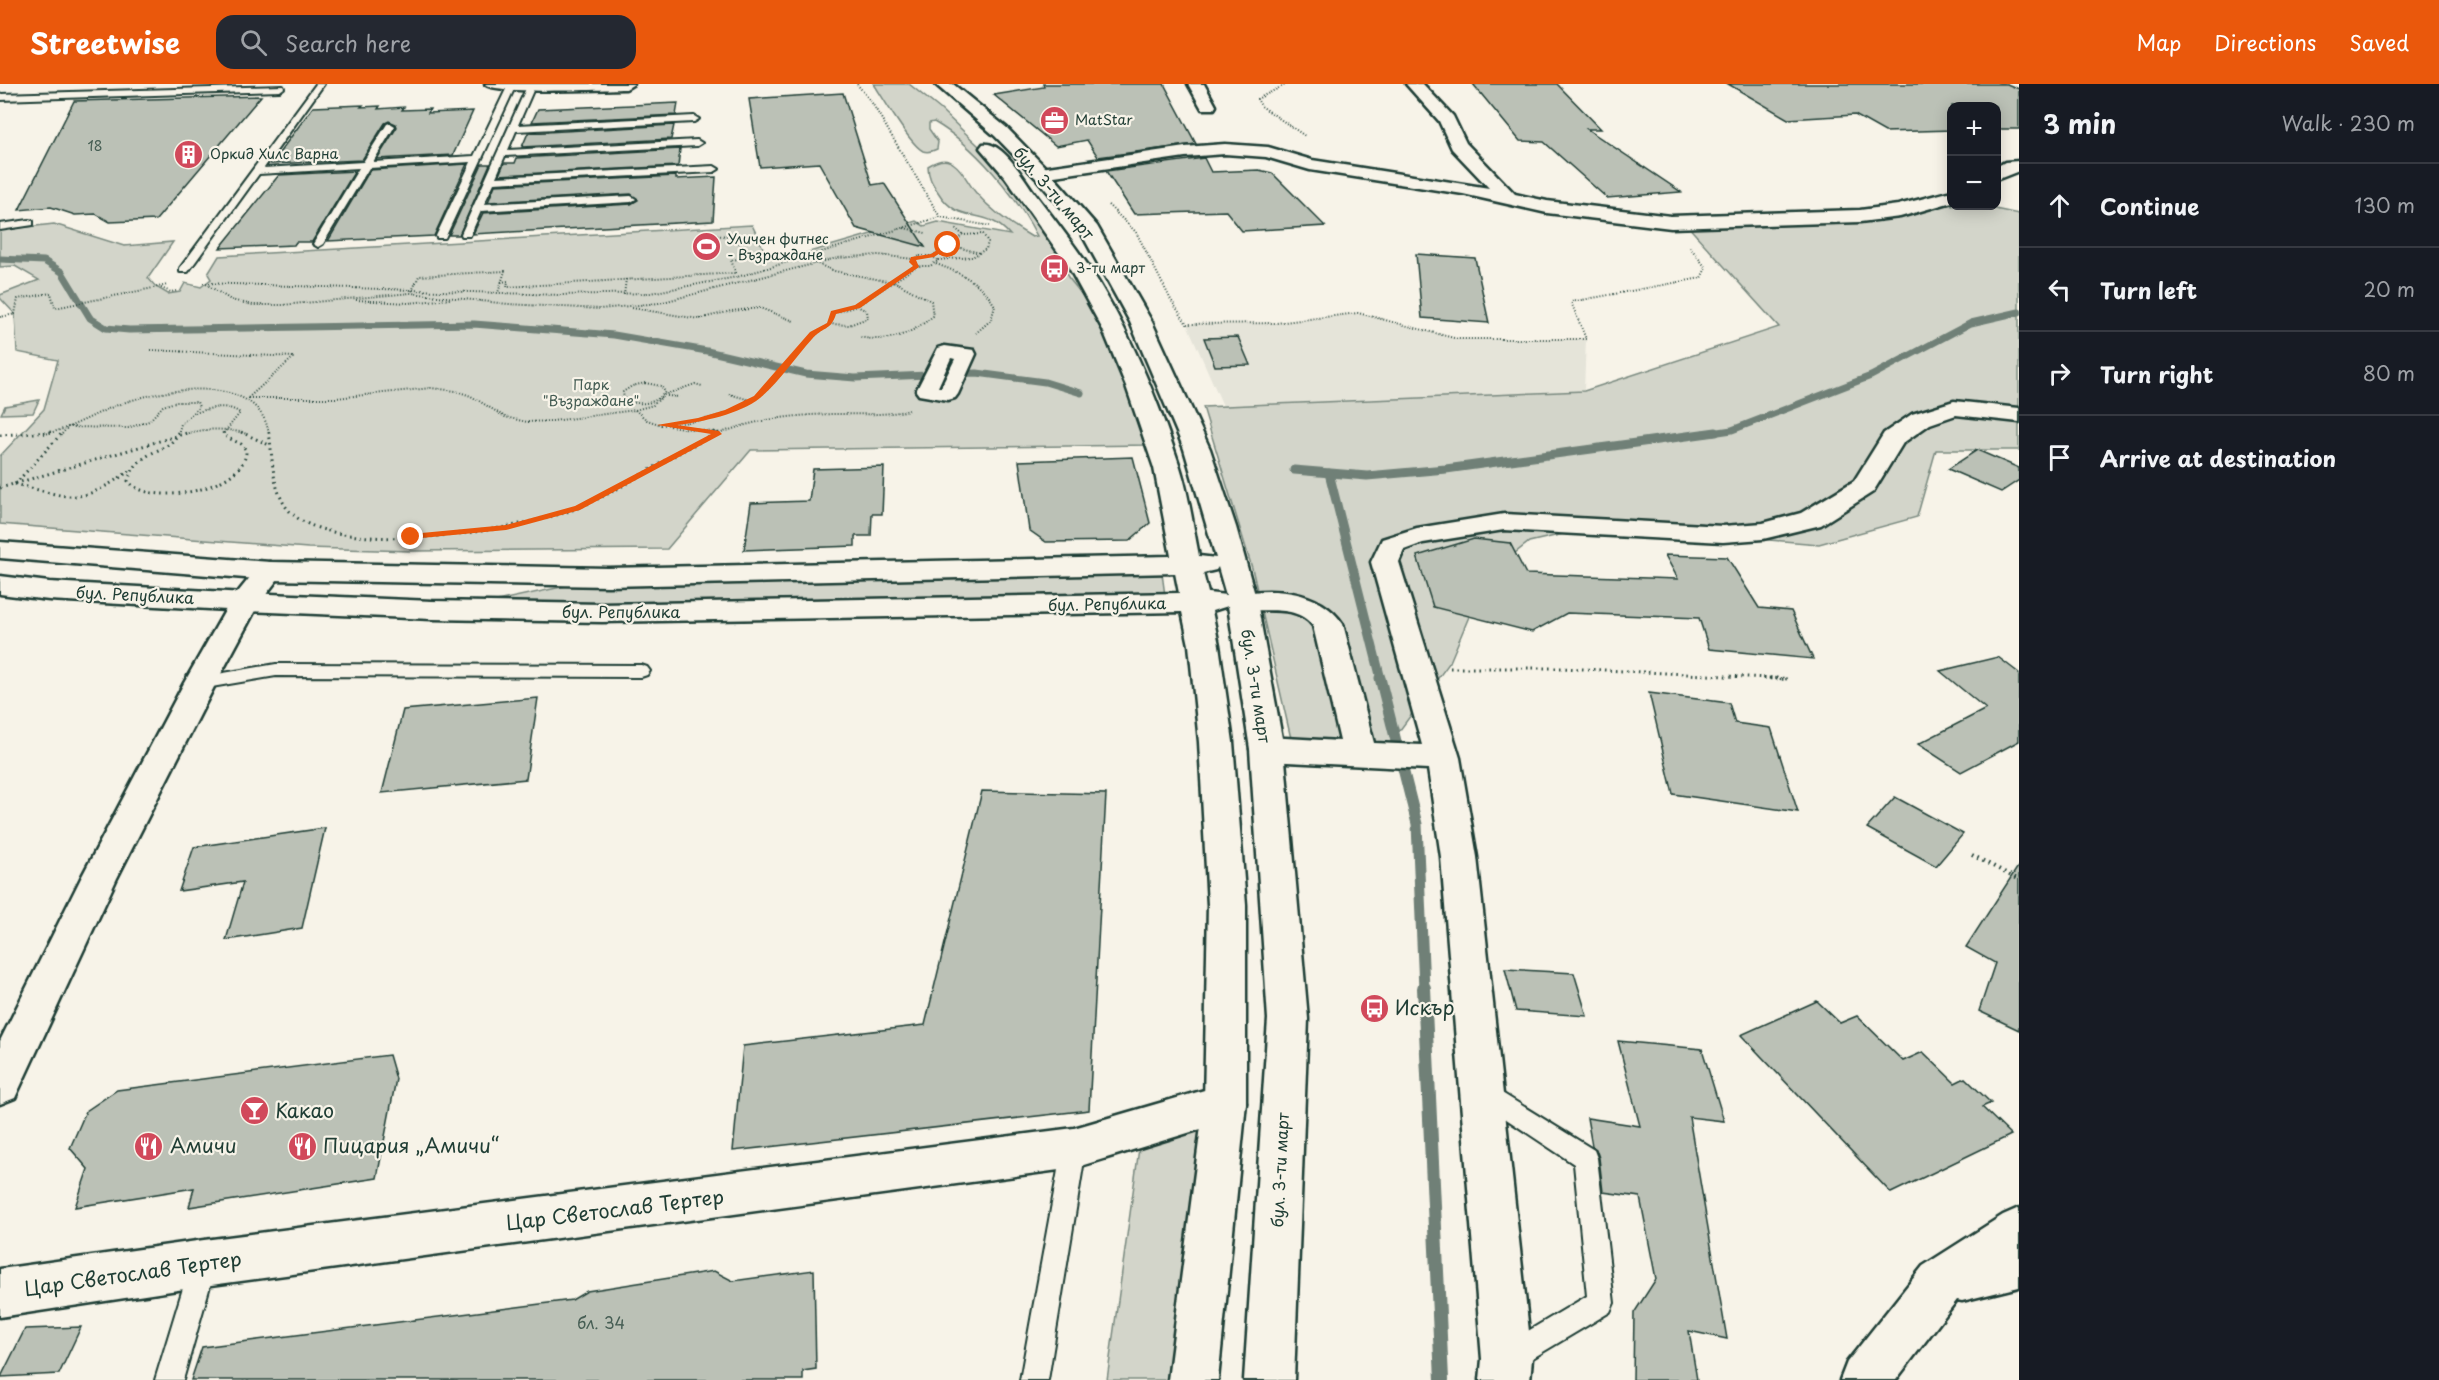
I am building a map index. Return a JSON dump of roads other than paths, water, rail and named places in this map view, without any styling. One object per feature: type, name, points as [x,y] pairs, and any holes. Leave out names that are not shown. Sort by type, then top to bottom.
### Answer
[{"type":"street","points":[[493,84],[531,86],[626,84]]},
{"type":"street","points":[[1196,84],[1208,106]]},
{"type":"street","points":[[1414,84],[1432,100],[1447,120],[1458,145],[1508,197]]},
{"type":"street","name":"бул. 3-ти март","points":[[932,85],[1001,132],[1041,173],[1087,226],[1141,322],[1197,449],[1232,563],[1242,602],[1267,749],[1288,1019],[1269,1380]]},
{"type":"street","name":"бул. 3-ти март","points":[[932,85],[1011,172],[1078,266],[1109,321],[1138,387],[1167,468],[1196,603],[1216,742],[1227,905],[1225,1102],[1193,1380]]},
{"type":"street","points":[[1041,173],[1185,152],[1225,149],[1268,152],[1310,165],[1463,188],[1547,207],[1671,222],[1860,216],[1900,212],[1947,198]]},
{"type":"street","points":[[2001,172],[2011,166],[2019,166]]},
{"type":"street","points":[[937,392],[926,391],[945,352],[956,353]]},
{"type":"street","points":[[1506,1370],[1459,857],[1430,757],[1418,668],[1385,562],[1392,545],[1417,536],[1504,522],[1711,533],[1763,531],[1811,519],[1864,486],[1893,438],[1921,419],[1954,408],[2019,415]]},
{"type":"street","name":"бул. Република","points":[[0,550],[270,571],[608,576],[1232,563]]},
{"type":"street","points":[[0,1085],[99,878],[200,683],[245,602],[270,571]]},
{"type":"street","name":"бул. Република","points":[[0,585],[49,591],[245,602],[432,610],[602,613],[1296,603],[1310,606],[1323,615],[1329,624],[1370,754]]},
{"type":"street","points":[[1267,749],[1430,757]]},
{"type":"street","name":"Цар Светослав Тертер","points":[[0,1293],[204,1263],[1074,1148],[1225,1102]]},
{"type":"street","points":[[1865,1380],[1940,1282],[2019,1231]]},
{"type":"street","points":[[1940,1282],[2019,1264]]},
{"type":"lane","points":[[142,91],[150,84]]},
{"type":"lane","points":[[184,270],[320,84]]},
{"type":"lane","points":[[441,236],[512,85]]},
{"type":"lane","points":[[466,234],[531,86]]},
{"type":"lane","points":[[0,97],[280,88]]},
{"type":"lane","points":[[513,128],[694,119]]},
{"type":"lane","points":[[318,244],[390,126]]},
{"type":"lane","points":[[502,153],[697,143]]},
{"type":"lane","points":[[257,171],[476,159]]},
{"type":"lane","points":[[489,180],[714,169]]},
{"type":"lane","points":[[477,208],[631,199]]},
{"type":"lane","points":[[0,227],[29,224]]},
{"type":"lane","points":[[200,683],[276,670],[641,671]]},
{"type":"lane","points":[[1482,1091],[1586,1158],[1601,1303],[1506,1370]]},
{"type":"lane","points":[[1034,1380],[1074,1148]]},
{"type":"lane","points":[[169,1380],[204,1263]]},
{"type":"waterway","points":[[0,259],[44,261],[62,272],[90,318],[106,328],[129,330],[474,324],[614,335],[707,351],[806,374],[855,378],[977,373],[1045,382],[1081,393]]},
{"type":"waterway","points":[[1705,434],[1732,430],[1871,376],[1971,323],[2019,312]]},
{"type":"waterway","points":[[1294,470],[1367,476],[1446,469],[1716,432]]},
{"type":"waterway","points":[[1329,473],[1381,679]]},
{"type":"waterway","points":[[1380,678],[1417,824],[1424,989]]},
{"type":"waterway","points":[[1424,988],[1442,1380]]},
{"type":"place","name":"MatStar","points":[[1054,120]]},
{"type":"place","name":"Оркид Хилс Варна","points":[[189,154]]},
{"type":"place","name":"Уличен фитнес - Възраждане","points":[[706,247]]},
{"type":"place","name":"3-ти март","points":[[1055,268]]},
{"type":"place","name":"Искър","points":[[1374,1008]]},
{"type":"place","name":"Какао","points":[[254,1111]]},
{"type":"place","name":"Амичи","points":[[149,1146]]},
{"type":"place","name":"Пицария „Амичи“","points":[[302,1146]]},
{"type":"park label","name":"Парк \"Възраждане\"","points":[[591,394]]}]
